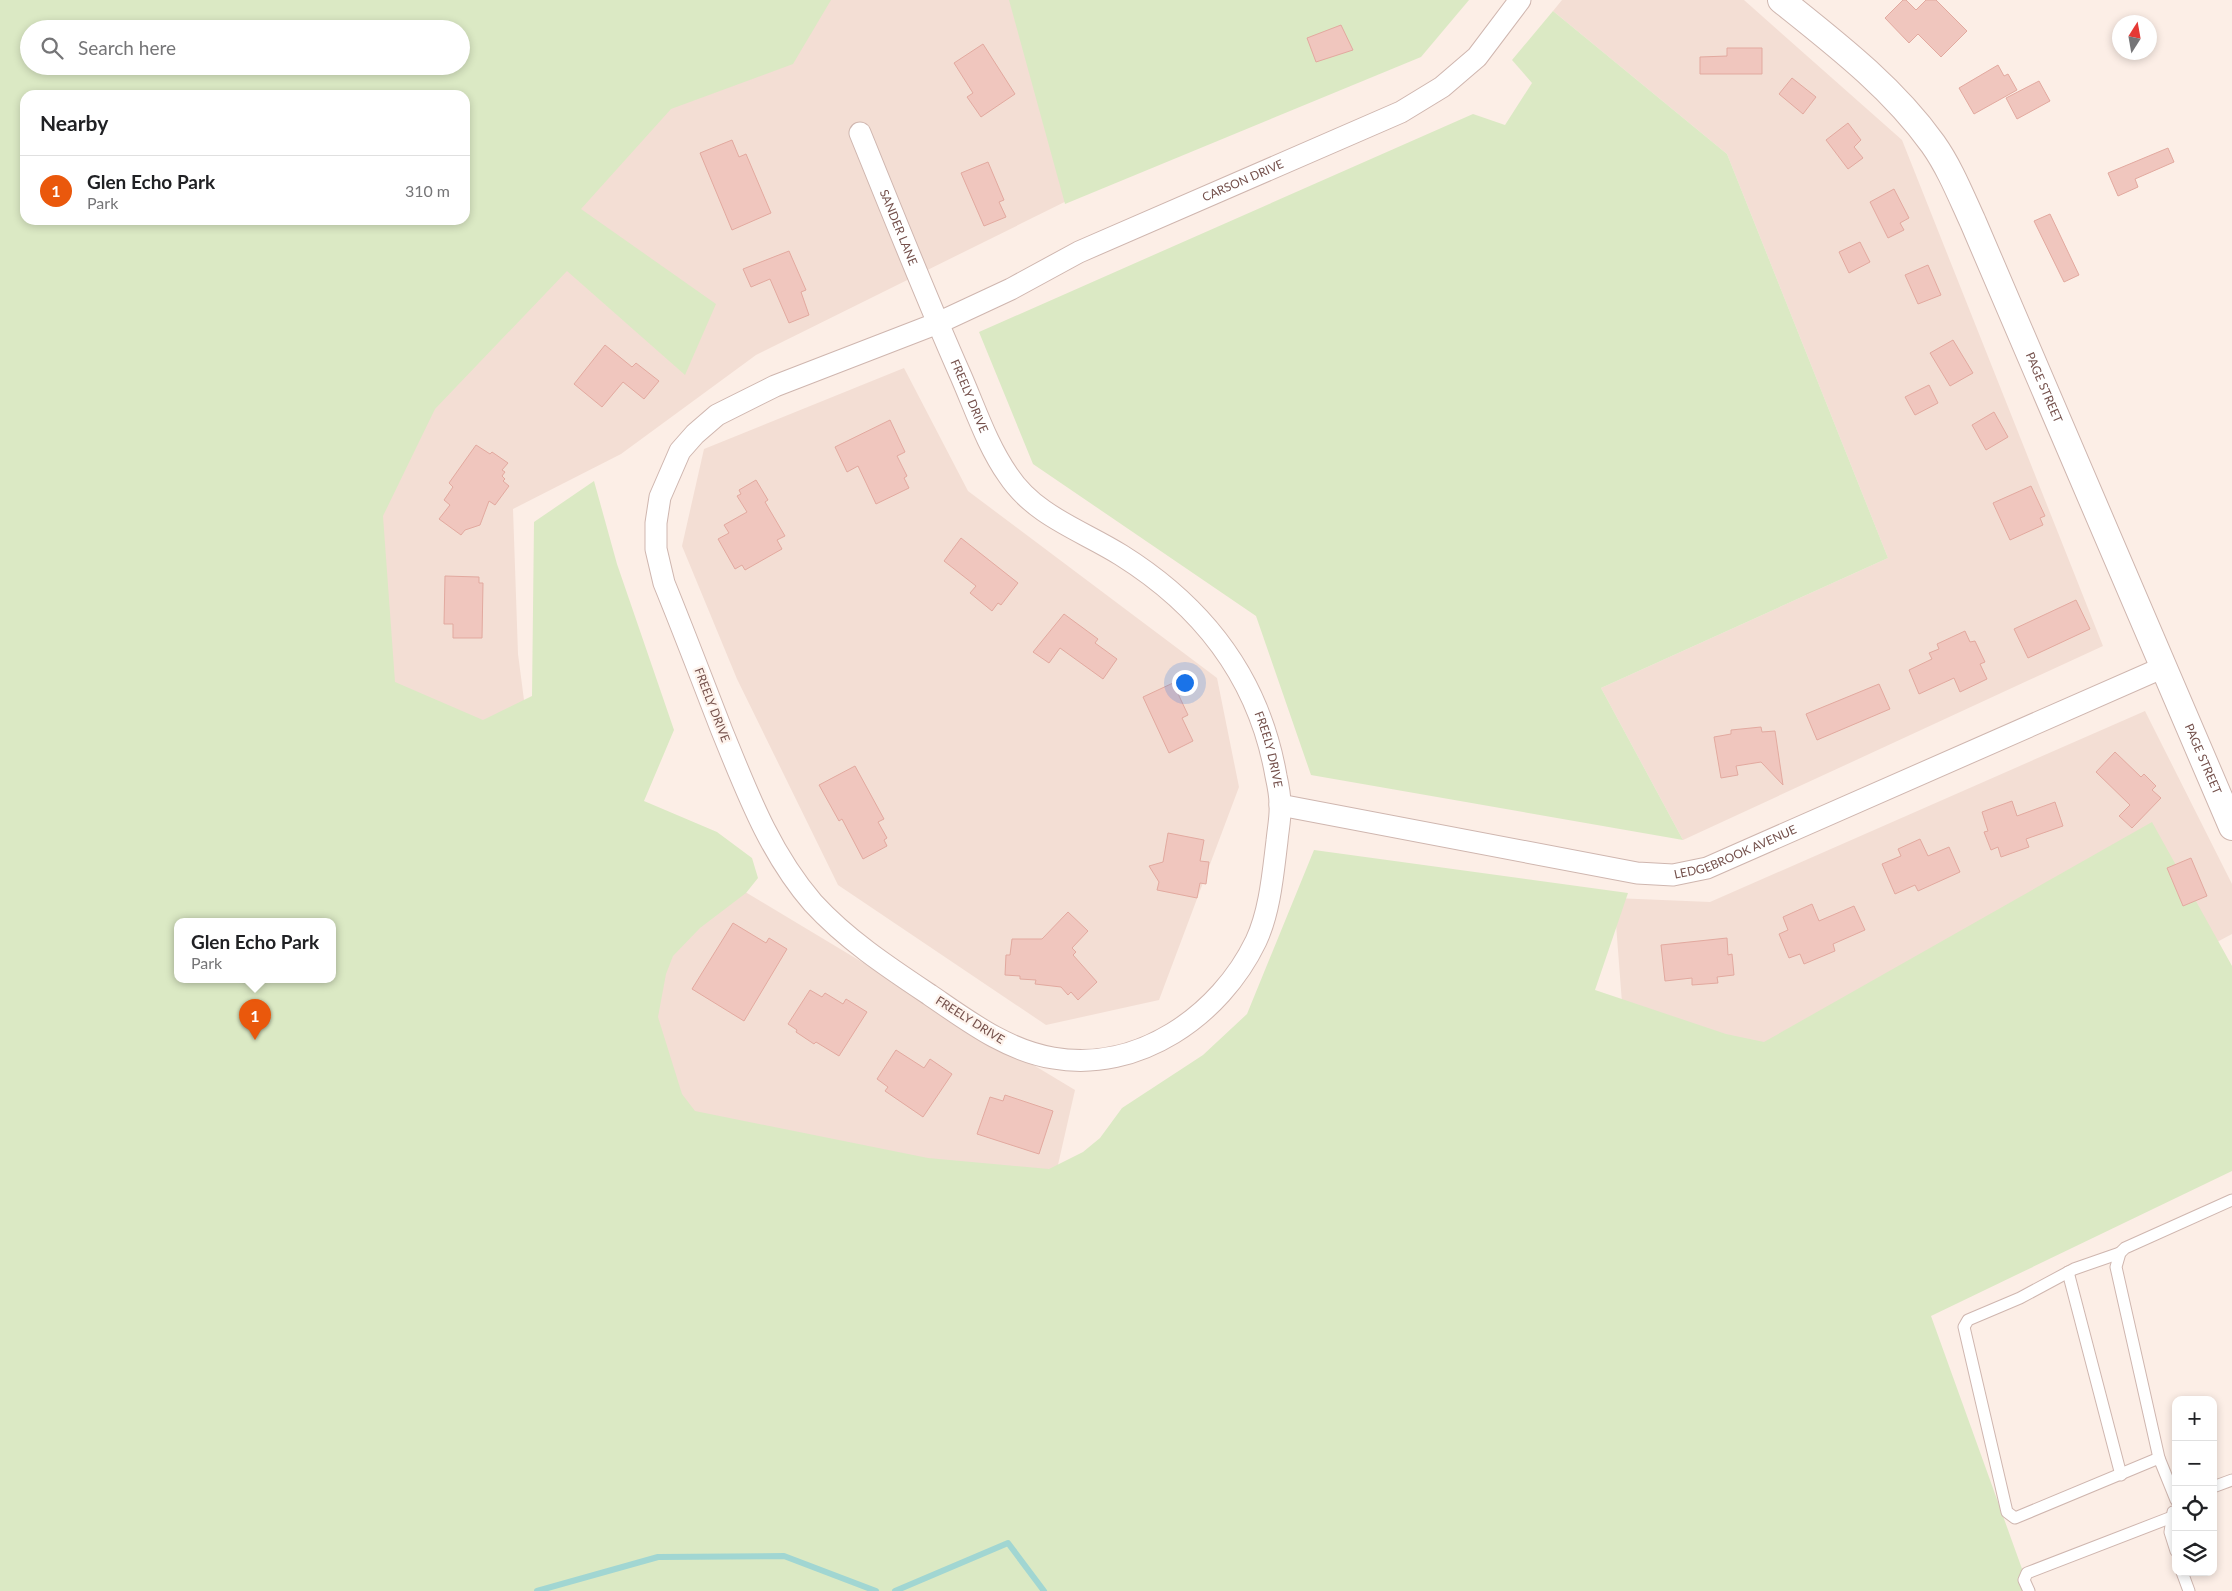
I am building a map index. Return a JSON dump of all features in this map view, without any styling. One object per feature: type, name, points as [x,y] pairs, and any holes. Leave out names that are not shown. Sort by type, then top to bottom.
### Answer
[{"type":"street","name":"CARSON DRIVE","points":[[938,323],[1011,289],[1079,252],[1401,112],[1442,87],[1477,57],[1520,0]]},
{"type":"street","name":"PAGE STREET","points":[[1782,0],[1846,51],[1881,85],[1912,118],[1942,158],[1974,222],[2232,827]]},
{"type":"street","name":"SANDER LANE","points":[[860,133],[938,323]]},
{"type":"street","name":"FREELY DRIVE","points":[[938,323],[992,448],[1008,475],[1025,497],[1053,519],[1120,554],[1163,584],[1205,622],[1230,655],[1253,697],[1266,735],[1275,772],[1280,805],[1274,866],[1267,907],[1257,940],[1214,1002],[1186,1026],[1160,1042],[1128,1055],[1094,1060],[1058,1059],[1028,1052],[1000,1040],[869,954],[839,929],[812,902],[786,867],[755,813],[664,583],[656,549],[656,523],[660,497],[680,451],[695,434],[717,415],[775,386],[938,323]]},
{"type":"street","name":"LEDGEBROOK AVENUE","points":[[1280,805],[1637,873],[1673,875],[1707,868],[2164,668]]},
{"type":"lane","points":[[2159,1458],[2015,1518],[2007,1512],[1964,1326],[1968,1320],[2020,1298],[2068,1272],[2120,1253],[2134,1243],[2232,1200]]},
{"type":"lane","points":[[2120,1253],[2116,1267],[2118,1282],[2159,1458],[2172,1492]]},
{"type":"lane","points":[[2068,1272],[2121,1475]]},
{"type":"lane","points":[[2216,1486],[2232,1480]]},
{"type":"lane","points":[[2029,1591],[2024,1580],[2027,1574],[2172,1518],[2170,1532],[2172,1538]]},
{"type":"lane","points":[[2183,1576],[2189,1591]]},
{"type":"shaded area","points":[[733,0],[1062,0],[1103,183],[756,355],[621,454],[513,509],[518,654],[527,723],[384,728],[361,425]]},
{"type":"shaded area","points":[[1562,0],[1744,0],[1902,140],[2103,646],[1683,840],[1601,688],[1888,558],[1727,154],[1553,11]]},
{"type":"shaded area","points":[[904,368],[968,491],[1217,678],[1239,787],[1159,1000],[1046,1025],[838,885],[737,679],[682,546],[704,449]]},
{"type":"shaded area","points":[[2145,711],[2232,884],[2232,934],[2172,966],[1628,1081],[1614,898],[1710,902]]},
{"type":"shaded area","points":[[702,866],[1075,1090],[1050,1200],[622,1095]]},
{"type":"green space","points":[[0,0],[831,0],[793,64],[671,109],[581,209],[716,304],[685,375],[567,271],[435,409],[383,516],[395,682],[483,720],[532,696],[534,522],[594,481],[617,564],[674,730],[644,801],[717,832],[752,858],[758,878],[746,893],[700,928],[673,956],[666,974],[658,1017],[682,1094],[695,1111],[928,1158],[1049,1169],[1083,1152],[1100,1138],[1122,1108],[1203,1055],[1247,1014],[1314,850],[1628,893],[1595,990],[1726,1034],[1764,1042],[2152,822],[2232,966],[2232,1171],[1931,1316],[2030,1591],[0,1591]]},
{"type":"green space","points":[[1009,0],[1469,0],[1421,57],[1065,204]]},
{"type":"green space","points":[[1553,11],[1727,154],[1888,558],[1601,688],[1683,840],[1311,775],[1256,616],[1033,464],[979,332],[1473,114],[1505,125],[1532,83],[1512,60]]},
{"type":"building","points":[[1903,0],[1906,0],[1916,10],[1926,0],[1936,0],[1967,31],[1941,57],[1918,34],[1909,43],[1885,18]]},
{"type":"building","points":[[1341,25],[1353,50],[1316,62],[1307,38]]},
{"type":"building","points":[[983,44],[1015,94],[981,117],[967,97],[973,93],[954,63]]},
{"type":"building","points":[[1727,48],[1762,48],[1762,74],[1700,74],[1700,57],[1727,56]]},
{"type":"building","points":[[1998,65],[2004,76],[2008,74],[2017,90],[1974,114],[1959,88]]},
{"type":"building","points":[[1792,78],[1816,97],[1803,114],[1779,94]]},
{"type":"building","points":[[2039,81],[2050,101],[2017,119],[2006,98]]},
{"type":"building","points":[[1848,123],[1861,140],[1854,147],[1863,158],[1848,169],[1826,140]]},
{"type":"building","points":[[732,140],[739,157],[746,154],[771,213],[732,230],[700,153]]},
{"type":"building","points":[[2168,148],[2174,162],[2135,179],[2138,187],[2118,196],[2108,173]]},
{"type":"building","points":[[988,162],[1004,200],[999,202],[1006,217],[984,226],[961,173]]},
{"type":"building","points":[[1894,189],[1909,218],[1900,223],[1904,230],[1888,238],[1870,202]]},
{"type":"building","points":[[2050,214],[2079,275],[2064,282],[2034,221]]},
{"type":"building","points":[[1860,242],[1870,262],[1849,273],[1839,252]]},
{"type":"building","points":[[789,251],[806,290],[801,292],[809,315],[789,323],[770,279],[751,287],[743,269]]},
{"type":"building","points":[[1928,265],[1941,295],[1918,304],[1905,275]]},
{"type":"building","points":[[1953,340],[1973,373],[1950,386],[1930,353]]},
{"type":"building","points":[[605,345],[632,367],[636,363],[659,381],[644,399],[623,382],[602,407],[574,384]]},
{"type":"building","points":[[1929,385],[1938,403],[1915,415],[1905,397]]},
{"type":"building","points":[[1994,412],[2008,437],[1986,450],[1972,425]]},
{"type":"building","points":[[890,420],[905,452],[897,456],[907,476],[904,478],[909,488],[876,504],[858,466],[847,472],[835,447]]},
{"type":"building","points":[[476,445],[490,454],[492,452],[508,463],[502,470],[505,472],[502,476],[505,479],[503,481],[509,486],[495,505],[489,501],[480,525],[465,530],[461,535],[439,519],[450,505],[444,500],[453,487],[449,483]]},
{"type":"building","points":[[756,480],[768,500],[765,502],[785,536],[777,540],[782,549],[745,570],[742,565],[735,569],[718,539],[729,533],[724,525],[747,512],[737,496],[741,494],[739,490]]},
{"type":"building","points":[[2031,486],[2045,516],[2040,518],[2043,525],[2010,540],[1993,503]]},
{"type":"building","points":[[961,538],[1018,583],[1001,605],[998,603],[992,611],[970,593],[976,586],[944,561]]},
{"type":"building","points":[[445,576],[479,577],[479,583],[483,583],[482,638],[453,638],[453,624],[444,624]]},
{"type":"building","points":[[2076,600],[2090,629],[2028,658],[2014,629]]},
{"type":"building","points":[[1064,614],[1098,639],[1095,643],[1117,659],[1103,679],[1060,648],[1049,663],[1033,652]]},
{"type":"building","points":[[1965,631],[1970,642],[1975,641],[1985,662],[1980,664],[1987,679],[1960,692],[1954,678],[1919,694],[1909,670],[1932,659],[1929,653],[1939,649],[1937,644]]},
{"type":"building","points":[[1173,683],[1188,715],[1182,718],[1193,741],[1169,753],[1143,697]]},
{"type":"building","points":[[1879,684],[1890,709],[1817,740],[1806,714]]},
{"type":"building","points":[[1761,727],[1762,732],[1775,731],[1783,785],[1761,762],[1736,766],[1738,775],[1721,778],[1714,737],[1731,734],[1731,730]]},
{"type":"building","points":[[2115,752],[2141,777],[2144,774],[2156,786],[2152,790],[2161,798],[2132,828],[2119,816],[2130,805],[2096,772]]},
{"type":"building","points":[[855,766],[884,819],[878,822],[887,838],[884,840],[887,846],[863,859],[842,819],[839,821],[819,785]]},
{"type":"building","points":[[2012,801],[2017,816],[2055,802],[2063,826],[2026,839],[2029,847],[2001,857],[1998,847],[1991,850],[1984,832],[1988,831],[1982,812]]},
{"type":"building","points":[[1168,833],[1204,840],[1200,861],[1209,862],[1206,884],[1200,883],[1197,898],[1157,890],[1159,882],[1149,866],[1163,862]]},
{"type":"building","points":[[1920,839],[1928,856],[1949,847],[1960,872],[1918,891],[1915,885],[1895,894],[1882,864],[1901,856],[1898,849]]},
{"type":"building","points":[[2191,858],[2207,896],[2183,906],[2167,868]]},
{"type":"building","points":[[1812,904],[1819,921],[1854,906],[1865,930],[1833,944],[1835,951],[1804,964],[1800,954],[1789,958],[1779,934],[1788,930],[1783,917]]},
{"type":"building","points":[[1068,912],[1088,931],[1072,948],[1076,952],[1073,955],[1097,982],[1078,1000],[1071,992],[1068,995],[1061,987],[1035,984],[1036,980],[1020,979],[1020,976],[1005,975],[1006,955],[1010,955],[1012,939],[1042,939]]},
{"type":"building","points":[[733,923],[766,943],[769,938],[787,949],[744,1021],[692,989]]},
{"type":"building","points":[[1727,938],[1728,955],[1732,954],[1734,975],[1717,977],[1718,983],[1692,985],[1692,978],[1665,981],[1661,945]]},
{"type":"building","points":[[810,990],[822,997],[825,993],[843,1004],[846,999],[867,1012],[839,1056],[816,1042],[814,1044],[788,1024]]},
{"type":"building","points":[[896,1050],[924,1068],[930,1059],[952,1074],[923,1117],[885,1091],[888,1087],[877,1079]]},
{"type":"building","points":[[1005,1095],[1053,1111],[1039,1154],[977,1134],[990,1097],[1003,1101]]},
{"type":"waterway","points":[[895,1591],[1008,1543],[1044,1591]]},
{"type":"waterway","points":[[537,1591],[658,1557],[784,1556],[876,1591]]},
{"type":"place","name":"Glen Echo Park","points":[[255,1040]]}]
